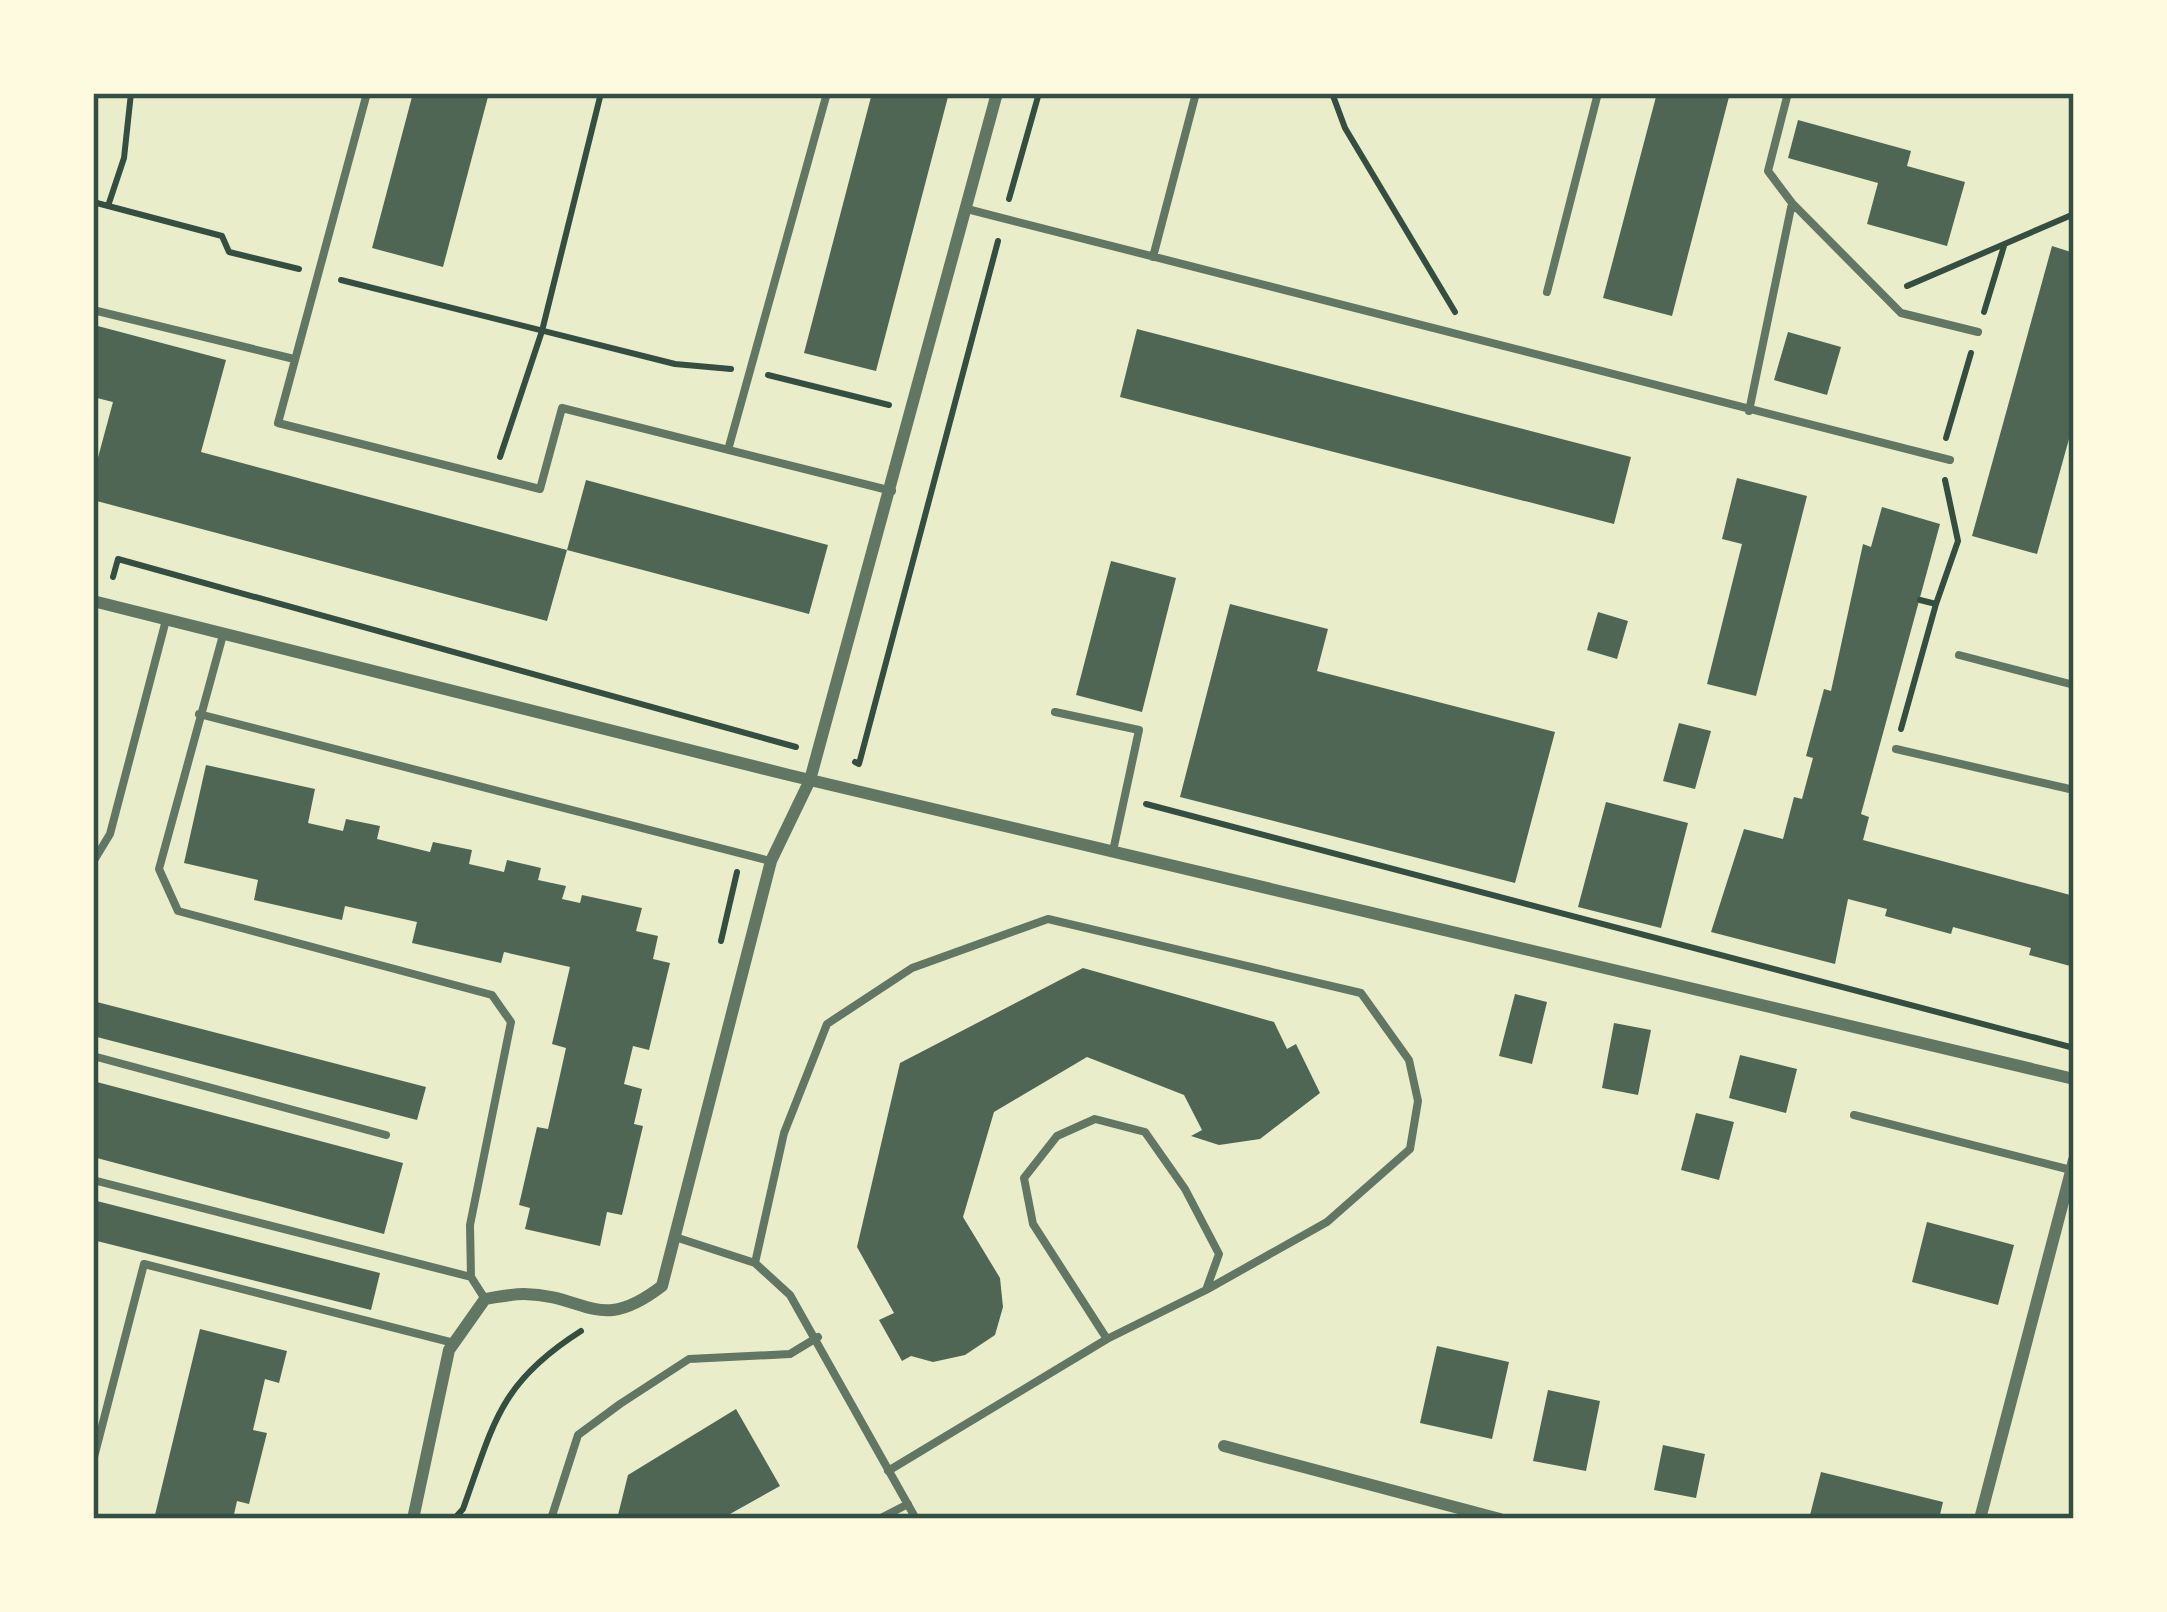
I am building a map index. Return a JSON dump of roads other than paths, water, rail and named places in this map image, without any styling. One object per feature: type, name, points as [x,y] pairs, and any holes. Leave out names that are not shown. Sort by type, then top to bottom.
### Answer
[{"type":"street","points":[[413,1519],[454,1343],[485,1299],[526,1294],[609,1313],[639,1304],[662,1286],[771,861],[810,780],[997,93]]},
{"type":"street","points":[[93,601],[810,780],[2074,1079]]},
{"type":"street","points":[[1980,1519],[2072,1165]]},
{"type":"street","points":[[1223,1446],[1500,1519]]},
{"type":"lane","points":[[367,93],[278,423],[540,489],[562,408],[892,491]]},
{"type":"lane","points":[[728,450],[827,93]]},
{"type":"lane","points":[[1153,257],[1196,93]]},
{"type":"lane","points":[[1547,292],[1598,93]]},
{"type":"lane","points":[[1788,93],[1768,171],[1792,203],[1901,313],[1978,332]]},
{"type":"lane","points":[[1748,411],[1792,203]]},
{"type":"lane","points":[[967,208],[1945,459]]},
{"type":"lane","points":[[93,310],[294,359]]},
{"type":"lane","points":[[93,862],[110,834],[166,619]]},
{"type":"lane","points":[[224,634],[159,869],[178,911],[492,995],[512,1022],[470,1225],[471,1277],[485,1299]]},
{"type":"lane","points":[[1959,655],[2074,685]]},
{"type":"lane","points":[[1054,712],[1139,730],[1113,851]]},
{"type":"lane","points":[[199,714],[771,861]]},
{"type":"lane","points":[[1896,749],[2074,790]]},
{"type":"lane","points":[[755,1263],[784,1133],[827,1024],[912,968],[1048,919],[1361,993],[1408,1060],[1418,1101],[1410,1149],[1327,1222],[1108,1339],[888,1471]]},
{"type":"lane","points":[[93,1056],[386,1135]]},
{"type":"lane","points":[[1854,1115],[2072,1165]]},
{"type":"lane","points":[[1108,1339],[1033,1224],[1024,1178],[1058,1136],[1095,1119],[1145,1132],[1185,1189],[1219,1254],[1205,1290]]},
{"type":"lane","points":[[93,1180],[471,1277]]},
{"type":"lane","points":[[675,1237],[755,1263],[790,1295],[818,1337],[916,1519]]},
{"type":"lane","points":[[93,1461],[144,1264],[454,1343]]},
{"type":"lane","points":[[551,1519],[578,1435],[620,1404],[689,1358],[790,1354],[818,1337]]},
{"type":"lane","points":[[879,1519],[908,1504]]}]
